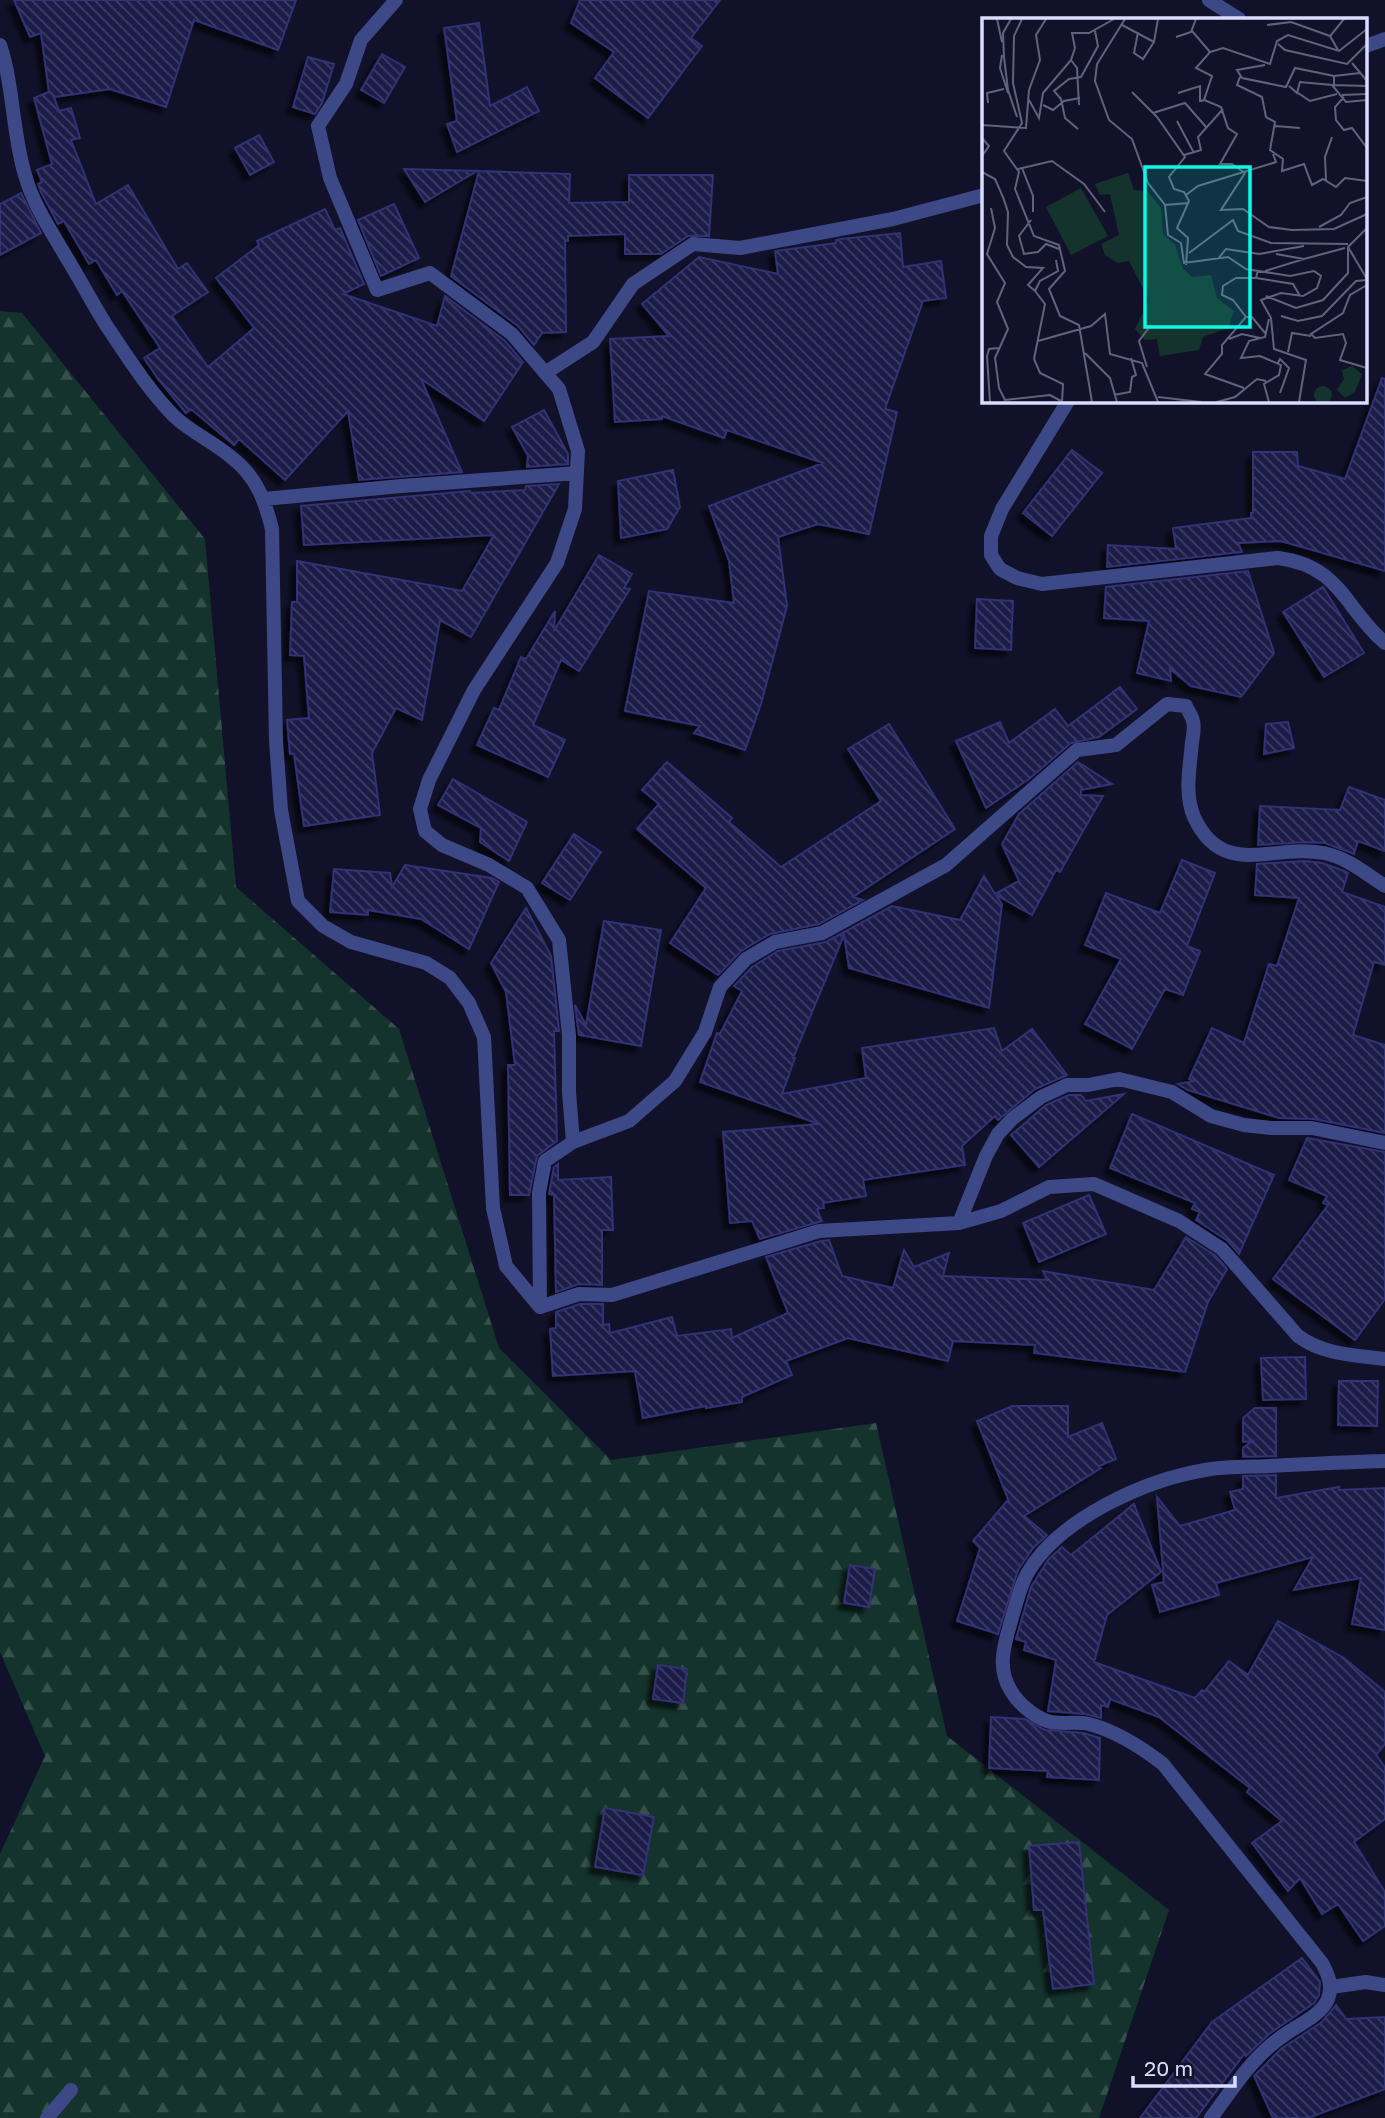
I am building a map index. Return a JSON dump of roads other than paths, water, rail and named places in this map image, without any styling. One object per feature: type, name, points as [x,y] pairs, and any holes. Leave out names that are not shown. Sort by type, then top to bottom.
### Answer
[{"type":"street","points":[[396,0],[361,40],[346,84],[318,125],[330,178],[377,289],[429,273],[512,334],[559,389],[578,451],[575,509],[557,563],[474,690],[429,780],[420,809],[425,831],[442,845],[489,865],[527,888],[559,940],[569,1035],[569,1092],[573,1142]]},
{"type":"street","points":[[1209,0],[1237,18]]},
{"type":"street","points":[[1368,45],[1385,39]]},
{"type":"street","points":[[0,45],[6,64],[19,152],[37,207],[106,325],[142,379],[176,417],[231,456],[253,478],[264,499],[272,529],[276,741],[281,810],[298,901],[323,926],[351,942],[426,963],[450,978],[469,1003],[484,1037],[493,1208],[506,1266],[540,1307]]},
{"type":"street","points":[[545,373],[593,342],[633,284],[693,244],[740,248],[893,219],[982,196]]},
{"type":"street","points":[[1067,402],[1002,509],[991,536],[991,555],[1000,569],[1017,578],[1042,584],[1278,558],[1296,560],[1331,578],[1385,643]]},
{"type":"street","points":[[264,499],[577,473]]},
{"type":"street","points":[[540,1307],[539,1193],[545,1161],[573,1142],[629,1121],[675,1081],[705,1032],[720,987],[746,959],[775,942],[822,933],[947,865],[1077,750],[1116,745],[1167,704],[1186,706],[1194,722],[1188,796],[1193,815],[1203,832],[1215,844],[1242,856],[1300,850],[1325,853],[1354,863],[1385,886]]},
{"type":"street","points":[[959,1223],[986,1156],[998,1134],[1012,1118],[1041,1097],[1067,1085],[1088,1085],[1119,1079],[1172,1093],[1211,1116],[1244,1125],[1312,1128],[1385,1143]]},
{"type":"street","points":[[540,1307],[579,1294],[612,1295],[819,1231],[959,1223],[1001,1211],[1049,1187],[1094,1184],[1179,1221],[1222,1249],[1298,1336],[1312,1346],[1329,1352],[1385,1359]]},
{"type":"street","points":[[1211,2118],[1264,2049],[1321,2009],[1328,1999],[1331,1987],[1329,1975],[1163,1764],[1146,1750],[1108,1731],[1087,1724],[1048,1721],[1031,1712],[1010,1690],[1004,1675],[1002,1656],[1019,1591],[1039,1557],[1072,1527],[1119,1499],[1159,1482],[1203,1470],[1385,1461]]},
{"type":"street","points":[[1331,1987],[1366,1982],[1385,1985]]},
{"type":"street","points":[[47,2118],[71,2090]]}]
